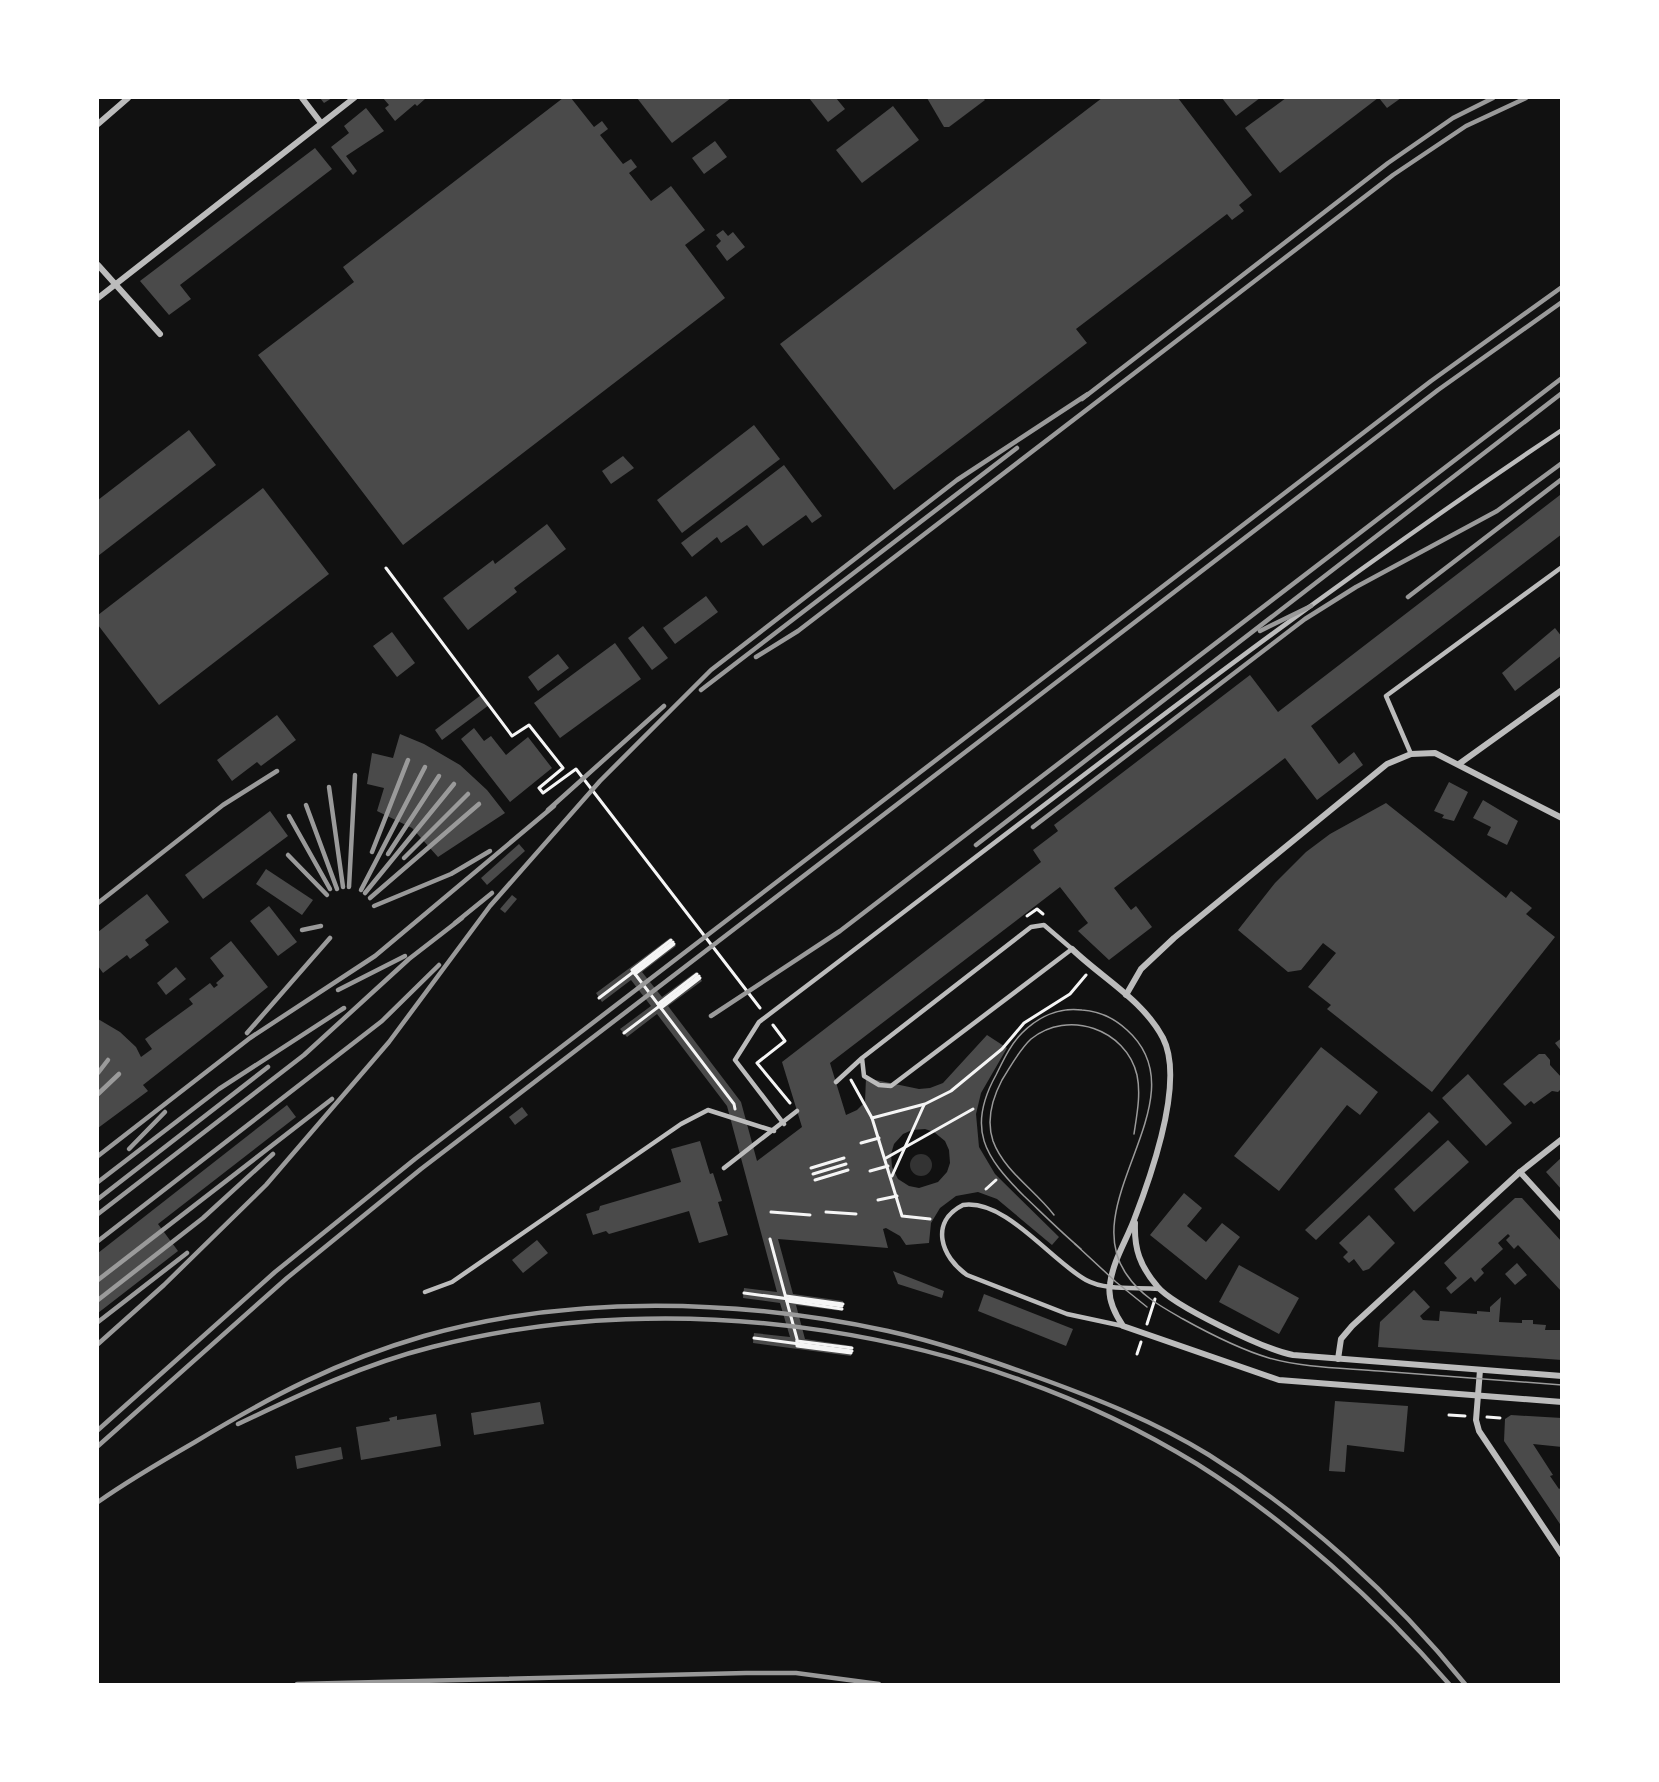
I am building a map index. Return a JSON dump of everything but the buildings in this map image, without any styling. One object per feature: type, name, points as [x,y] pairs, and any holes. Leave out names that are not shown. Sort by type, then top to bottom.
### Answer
[{"type":"street","points":[[98,124],[128,98]]},
{"type":"street","points":[[302,98],[321,123]]},
{"type":"street","points":[[98,298],[354,98]]},
{"type":"street","points":[[98,265],[160,334]]},
{"type":"street","points":[[1459,764],[1562,690]]},
{"type":"street","points":[[1126,994],[1141,969],[1174,938],[1387,764],[1411,754],[1435,753],[1562,818]]},
{"type":"street","points":[[1072,949],[1147,1013],[1156,1026],[1171,1061],[1171,1083],[1164,1125],[1135,1219],[1109,1286],[1113,1309],[1123,1326],[1143,1335],[1279,1380],[1562,1401]]},
{"type":"street","points":[[1338,1359],[1339,1343],[1347,1331],[1520,1172],[1562,1139]]},
{"type":"street","points":[[1520,1172],[1562,1218]]},
{"type":"street","points":[[1135,1219],[1137,1256],[1159,1289],[1259,1345],[1293,1355],[1562,1377]]},
{"type":"street","points":[[1480,1370],[1476,1420],[1479,1431],[1562,1556]]},
{"type":"lane","points":[[784,1124],[735,1060],[759,1022],[1301,611],[1441,511],[1562,430]]},
{"type":"lane","points":[[1411,754],[1386,696],[1562,567]]},
{"type":"lane","points":[[836,1082],[862,1058],[1031,927],[1044,925],[1072,949],[891,1086],[879,1084],[864,1076],[861,1067],[862,1058]]},
{"type":"lane","points":[[425,1292],[452,1282],[681,1124],[708,1110],[774,1131]]},
{"type":"lane","points":[[724,1168],[784,1124],[797,1111]]},
{"type":"lane","points":[[1123,1326],[1067,1314],[967,1275],[948,1259],[944,1250],[941,1236],[945,1220],[963,1206],[990,1207],[1082,1278],[1109,1286],[1159,1289]]},
{"type":"path","points":[[387,568],[512,736],[529,726],[563,768],[539,788],[543,794],[576,769],[764,1014]]},
{"type":"path","points":[[599,998],[673,942]]},
{"type":"path","points":[[632,973],[734,1104],[736,1114]]},
{"type":"path","points":[[624,1033],[699,976]]},
{"type":"path","points":[[771,1023],[785,1041],[757,1063],[784,1094]]},
{"type":"path","points":[[891,1177],[925,1104]]},
{"type":"path","points":[[886,1158],[973,1109]]},
{"type":"path","points":[[861,1143],[879,1138]]},
{"type":"path","points":[[812,1168],[844,1158]]},
{"type":"path","points":[[813,1174],[846,1164]]},
{"type":"path","points":[[870,1171],[888,1166]]},
{"type":"path","points":[[815,1180],[848,1170]]},
{"type":"path","points":[[986,1189],[996,1180]]},
{"type":"path","points":[[878,1200],[897,1196]]},
{"type":"path","points":[[771,1212],[810,1215]]},
{"type":"path","points":[[826,1212],[856,1214]]},
{"type":"path","points":[[770,1239],[786,1299],[794,1343]]},
{"type":"path","points":[[1137,1354],[1159,1289]]},
{"type":"path","points":[[744,1293],[842,1306]]},
{"type":"path","points":[[754,1338],[852,1351]]},
{"type":"shaded area","points":[[921,1154],[929,1157],[932,1165],[929,1173],[921,1176],[913,1173],[910,1165],[913,1157]]},
{"type":"tram line","points":[[1081,1249],[1010,1182],[990,1155],[981,1127],[982,1111],[987,1094],[1010,1048],[1028,1027],[1042,1018],[1049,1014],[1073,1009],[1094,1012],[1117,1022],[1127,1030],[1147,1057],[1152,1087],[1146,1118],[1115,1215],[1115,1246],[1127,1275],[1145,1295],[1175,1315],[1225,1341],[1282,1361],[1323,1367],[1562,1385]]},
{"type":"tram line","points":[[1054,1215],[1005,1162],[998,1152],[991,1133],[990,1117],[995,1095],[1015,1058],[1027,1043],[1046,1030],[1078,1025],[1094,1028],[1108,1035],[1121,1046],[1131,1059],[1137,1075],[1139,1089],[1134,1134]]},
{"type":"tram line","points":[[1075,1244],[1147,1307]]},
{"type":"railway","points":[[1082,399],[1388,163],[1453,118],[1493,98]]},
{"type":"railway","points":[[756,657],[798,631],[1393,175],[1466,126],[1526,98]]},
{"type":"railway","points":[[98,1430],[275,1272],[415,1159],[1431,381],[1562,287]]},
{"type":"railway","points":[[98,1446],[287,1278],[421,1169],[1438,390],[1562,302]]},
{"type":"railway","points":[[711,1016],[840,931],[1562,378]]},
{"type":"railway","points":[[976,845],[1562,393]]},
{"type":"railway","points":[[98,1344],[164,1285],[266,1185],[389,1042],[490,906],[600,781],[711,670],[957,480],[1088,394]]},
{"type":"railway","points":[[701,690],[1017,448]]},
{"type":"railway","points":[[1033,827],[1305,619],[1356,587],[1497,511],[1562,463]]},
{"type":"railway","points":[[1408,597],[1562,479]]},
{"type":"railway","points":[[1260,631],[1311,606]]},
{"type":"railway","points":[[548,810],[664,706]]},
{"type":"railway","points":[[372,852],[408,760]]},
{"type":"railway","points":[[361,890],[425,767]]},
{"type":"railway","points":[[98,903],[223,805],[277,771]]},
{"type":"railway","points":[[349,887],[355,775]]},
{"type":"railway","points":[[388,854],[439,776]]},
{"type":"railway","points":[[365,893],[454,784]]},
{"type":"railway","points":[[329,787],[343,887]]},
{"type":"railway","points":[[404,858],[468,794]]},
{"type":"railway","points":[[370,898],[479,804]]},
{"type":"railway","points":[[306,805],[337,889]]},
{"type":"railway","points":[[98,1156],[250,1038],[375,956],[554,806]]},
{"type":"railway","points":[[289,816],[330,889]]},
{"type":"railway","points":[[374,906],[451,874],[490,851]]},
{"type":"railway","points":[[288,855],[327,895]]},
{"type":"railway","points":[[455,923],[492,893]]},
{"type":"railway","points":[[98,1214],[304,1055],[409,959],[462,918]]},
{"type":"railway","points":[[302,930],[321,926]]},
{"type":"railway","points":[[247,1033],[330,938]]},
{"type":"railway","points":[[338,990],[405,956]]},
{"type":"railway","points":[[98,1241],[382,1021],[439,965]]},
{"type":"railway","points":[[98,1182],[219,1089],[344,1008]]},
{"type":"railway","points":[[98,1073],[108,1060]]},
{"type":"railway","points":[[98,1199],[268,1067]]},
{"type":"railway","points":[[98,1094],[119,1074]]},
{"type":"railway","points":[[98,1280],[332,1099]]},
{"type":"railway","points":[[129,1149],[165,1112]]},
{"type":"railway","points":[[98,1300],[203,1218],[273,1154]]},
{"type":"railway","points":[[98,1322],[187,1253]]},
{"type":"railway","points":[[98,1502],[223,1425],[278,1395],[334,1368],[424,1336],[480,1322],[538,1313],[597,1308],[715,1307],[773,1312],[888,1331],[962,1351],[1102,1402],[1188,1443],[1245,1478],[1346,1559],[1409,1620],[1465,1684]]},
{"type":"railway","points":[[238,1424],[309,1391],[382,1362],[432,1347],[527,1328],[626,1319],[726,1320],[826,1331],[924,1351],[1020,1380],[1111,1418],[1197,1464],[1265,1511],[1331,1565],[1393,1623],[1449,1684]]},
{"type":"railway","points":[[297,1684],[746,1673],[796,1673],[879,1684]]}]
